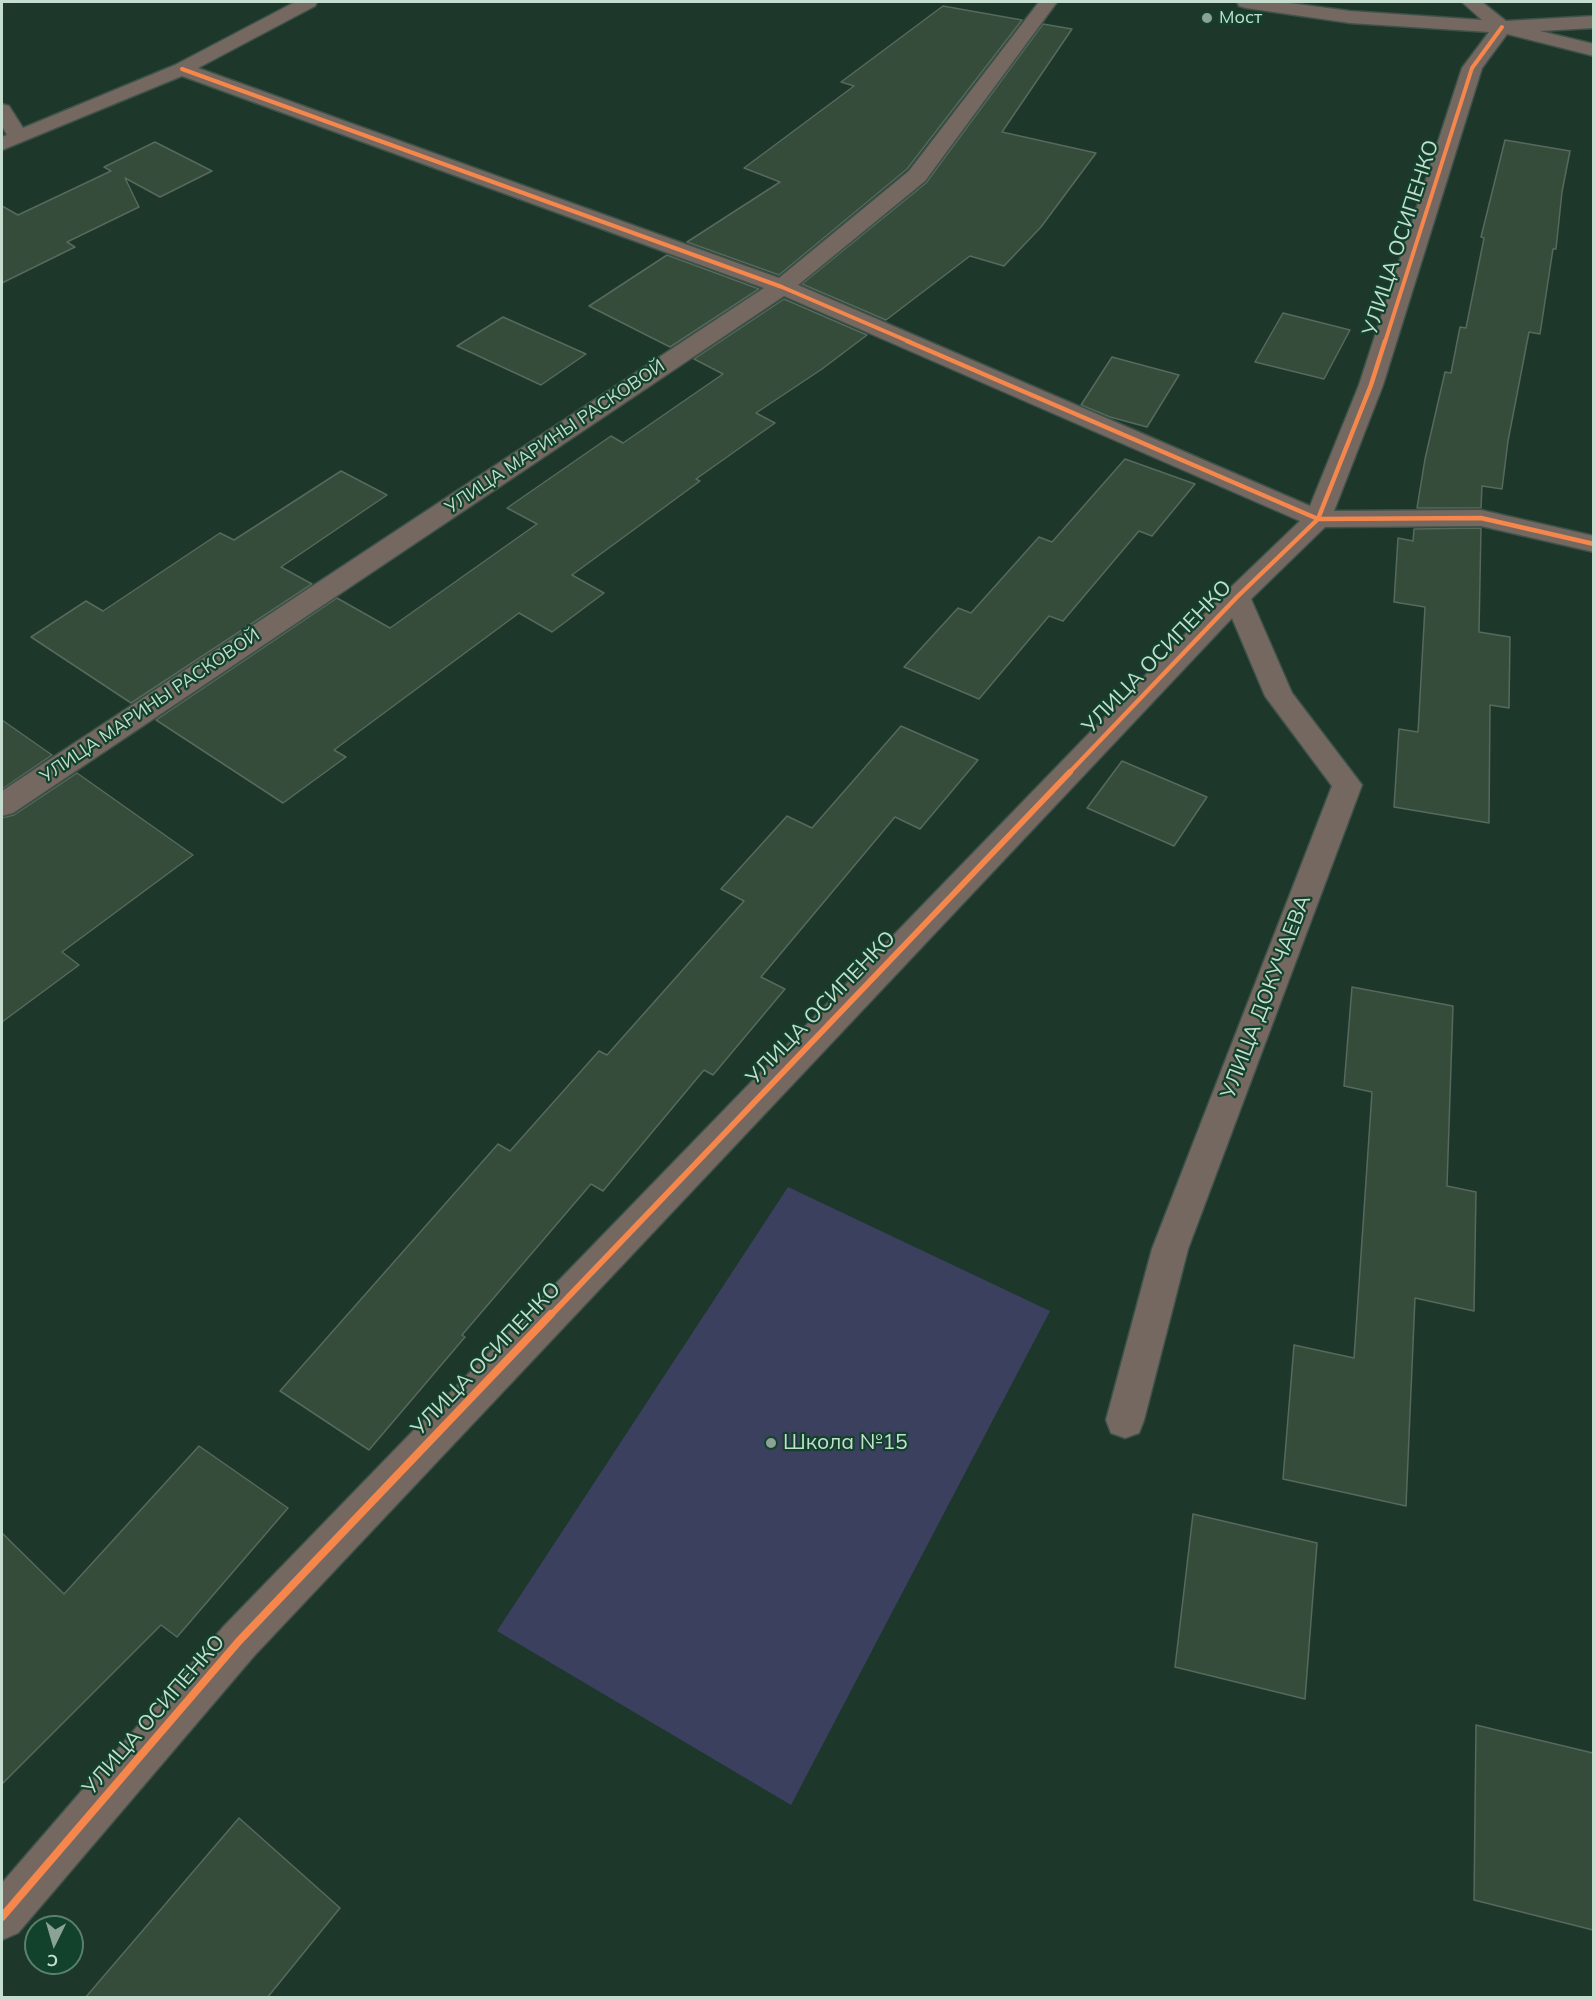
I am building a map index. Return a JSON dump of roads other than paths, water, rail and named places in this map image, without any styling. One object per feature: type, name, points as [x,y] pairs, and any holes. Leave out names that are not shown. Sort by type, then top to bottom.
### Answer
[{"type":"street","points":[[2,110],[10,140],[182,69],[308,2]]},
{"type":"street","name":"УЛИЦА МАРИНЫ РАСКОВОЙ","points":[[2,805],[782,287],[917,176],[1048,2]]},
{"type":"street","points":[[1246,2],[1350,17],[1502,27],[1593,22]]},
{"type":"street","points":[[1471,2],[1502,27],[1593,50]]},
{"type":"street","name":"УЛИЦА ОСИПЕНКО","points":[[2,1917],[239,1641],[1237,597],[1318,519],[1371,386],[1472,68],[1502,27]]},
{"type":"street","points":[[182,69],[782,287],[1318,519],[1481,518],[1593,544]]},
{"type":"street","name":"УЛИЦА ДОКУЧАЕВА","points":[[1125,1420],[1170,1249],[1347,785],[1279,696],[1237,597]]},
{"type":"place","name":"Мост","points":[[1207,18]]},
{"type":"place","name":"Школа №15","points":[[771,1443]]}]
